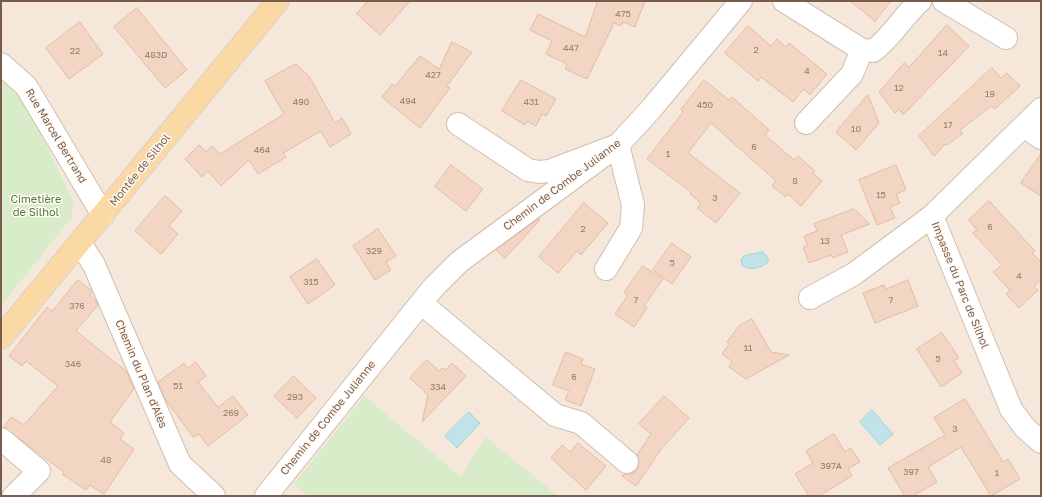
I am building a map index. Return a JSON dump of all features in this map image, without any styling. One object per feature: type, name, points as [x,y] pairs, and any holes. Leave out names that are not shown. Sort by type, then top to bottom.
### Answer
[{"type":"main road","name":"Montée de Silhol","points":[[1,338],[278,1]]},
{"type":"street","name":"Chemin de Combe Julianne","points":[[271,495],[421,303],[459,262],[618,145],[652,108],[741,1]]},
{"type":"street","points":[[784,1],[862,50],[873,51],[884,43],[920,1]]},
{"type":"street","points":[[944,1],[1006,38]]},
{"type":"street","points":[[806,123],[852,74],[862,50]]},
{"type":"street","name":"Rue Marcel Bertrand","points":[[1,64],[26,86],[103,215]]},
{"type":"street","name":"Impasse du Parc de Silhol","points":[[1041,109],[1032,132],[932,216],[1011,409],[1026,428],[1041,442]]},
{"type":"street","points":[[458,124],[528,170],[539,172],[549,171],[618,145],[633,205],[631,228],[606,269]]},
{"type":"street","points":[[810,298],[854,274],[932,216]]},
{"type":"street","name":"Chemin du Plan d'Alès","points":[[80,243],[94,265],[180,464],[214,496]]},
{"type":"street","points":[[421,303],[555,415],[581,423],[627,462]]},
{"type":"street","points":[[1,439],[38,471],[14,496]]},
{"type":"shaded area","points":[[1,1],[1041,1],[1041,496],[1,496],[1,306],[71,219],[1,76]]},
{"type":"green space","name":"Cimetière de Silhol","points":[[1,76],[10,84],[29,109],[73,201],[71,219],[1,306]]},
{"type":"green space","points":[[364,396],[461,477],[485,437],[558,496],[308,496],[294,484]]},
{"type":"water","points":[[763,252],[768,258],[768,262],[765,264],[759,267],[751,268],[742,265],[741,260],[744,256]]},
{"type":"water","points":[[872,410],[893,434],[880,445],[860,422]]},
{"type":"water","points":[[469,412],[480,423],[457,448],[445,436]]},
{"type":"building","points":[[368,1],[410,1],[380,35],[357,14]]},
{"type":"building","points":[[598,1],[645,1],[635,27],[623,22],[621,26],[614,23],[587,79],[565,69],[567,64],[546,54],[552,41],[530,30],[538,14],[585,37]]},
{"type":"building","points":[[851,1],[891,1],[875,21]]},
{"type":"building","points":[[137,8],[187,70],[165,88],[114,27]]},
{"type":"building","points":[[80,22],[103,54],[69,79],[46,48]]},
{"type":"building","points":[[947,25],[969,46],[903,115],[899,109],[895,113],[879,92],[904,63],[909,67]]},
{"type":"building","points":[[748,26],[771,46],[777,39],[786,47],[789,43],[827,74],[810,95],[803,89],[793,102],[761,77],[758,81],[725,53]]},
{"type":"building","points":[[452,42],[472,52],[447,86],[450,88],[420,128],[382,97],[392,84],[395,86],[420,56],[439,69]]},
{"type":"building","points":[[296,64],[309,76],[335,123],[342,118],[351,134],[330,147],[321,131],[283,153],[286,157],[258,174],[249,160],[221,186],[208,171],[202,177],[185,159],[199,145],[206,152],[212,146],[220,154],[284,114],[265,81]]},
{"type":"building","points":[[992,68],[1001,78],[1007,73],[1020,86],[995,109],[991,106],[960,130],[963,133],[947,145],[945,144],[934,156],[919,136]]},
{"type":"building","points":[[521,80],[556,99],[546,116],[542,114],[536,126],[527,121],[525,125],[502,111]]},
{"type":"building","points":[[704,80],[729,100],[732,97],[769,130],[765,135],[794,160],[798,156],[815,171],[813,173],[822,181],[801,206],[788,194],[786,197],[772,186],[776,181],[711,123],[688,153],[740,193],[716,223],[697,208],[701,203],[690,194],[691,192],[647,159],[683,112],[681,110]]},
{"type":"building","points":[[868,95],[879,123],[856,150],[836,132]]},
{"type":"building","points":[[1041,154],[1041,196],[1021,183]]},
{"type":"building","points":[[451,165],[483,189],[466,211],[435,187]]},
{"type":"building","points":[[896,165],[906,190],[896,194],[900,203],[890,207],[895,218],[877,225],[859,180]]},
{"type":"building","points":[[165,196],[182,211],[169,226],[178,234],[161,254],[135,231]]},
{"type":"building","points":[[989,201],[1035,251],[1032,253],[1041,262],[1041,280],[1034,286],[1038,290],[1019,308],[1006,294],[1010,290],[993,272],[1002,265],[973,233],[977,230],[969,220]]},
{"type":"building","points":[[584,203],[608,223],[581,255],[577,251],[558,273],[539,257]]},
{"type":"building","points":[[854,209],[870,224],[841,235],[848,252],[833,258],[831,255],[809,263],[803,247],[808,246],[804,236],[817,231],[814,224]]},
{"type":"building","points":[[539,219],[540,220],[505,258],[496,250]]},
{"type":"building","points":[[378,229],[396,256],[386,262],[391,270],[375,280],[353,246]]},
{"type":"building","points":[[672,243],[691,257],[672,284],[653,270]]},
{"type":"building","points":[[317,259],[335,285],[308,304],[290,277]]},
{"type":"building","points":[[643,266],[663,279],[644,306],[647,308],[634,327],[615,314],[628,295],[624,293]]},
{"type":"building","points":[[78,280],[92,291],[90,295],[98,305],[76,331],[127,372],[134,389],[110,422],[124,433],[120,439],[134,449],[104,494],[90,485],[86,490],[62,474],[64,472],[4,427],[11,417],[24,425],[58,386],[26,361],[22,366],[9,356],[47,307],[52,311]]},
{"type":"building","points":[[908,280],[918,306],[875,323],[863,293],[884,285],[886,289]]},
{"type":"building","points":[[752,319],[771,352],[789,355],[746,379],[729,367],[732,362],[722,354],[729,344],[727,342],[739,326]]},
{"type":"building","points":[[942,333],[959,358],[954,361],[962,373],[941,387],[917,349]]},
{"type":"building","points":[[566,352],[583,359],[581,364],[595,369],[581,406],[565,400],[569,391],[553,385]]},
{"type":"building","points":[[427,360],[439,371],[443,368],[446,370],[452,363],[466,376],[422,422],[428,395],[410,378]]},
{"type":"building","points":[[196,362],[206,376],[198,382],[218,407],[233,396],[248,415],[208,446],[199,434],[193,437],[165,399],[158,382],[184,363],[188,368]]},
{"type":"building","points":[[294,376],[316,398],[297,418],[274,396]]},
{"type":"building","points":[[664,396],[689,418],[662,448],[636,486],[622,476],[624,474],[631,474],[637,470],[639,464],[637,455],[651,434],[639,424]]},
{"type":"building","points":[[965,399],[1003,462],[1008,459],[1020,479],[991,496],[961,447],[928,467],[937,482],[913,496],[905,496],[888,468],[945,435],[934,418]]},
{"type":"building","points":[[834,434],[845,452],[851,448],[860,462],[848,469],[852,476],[819,496],[809,496],[795,474],[813,463],[806,451]]},
{"type":"building","points":[[578,443],[606,466],[586,490],[551,458],[562,445],[570,452]]}]
